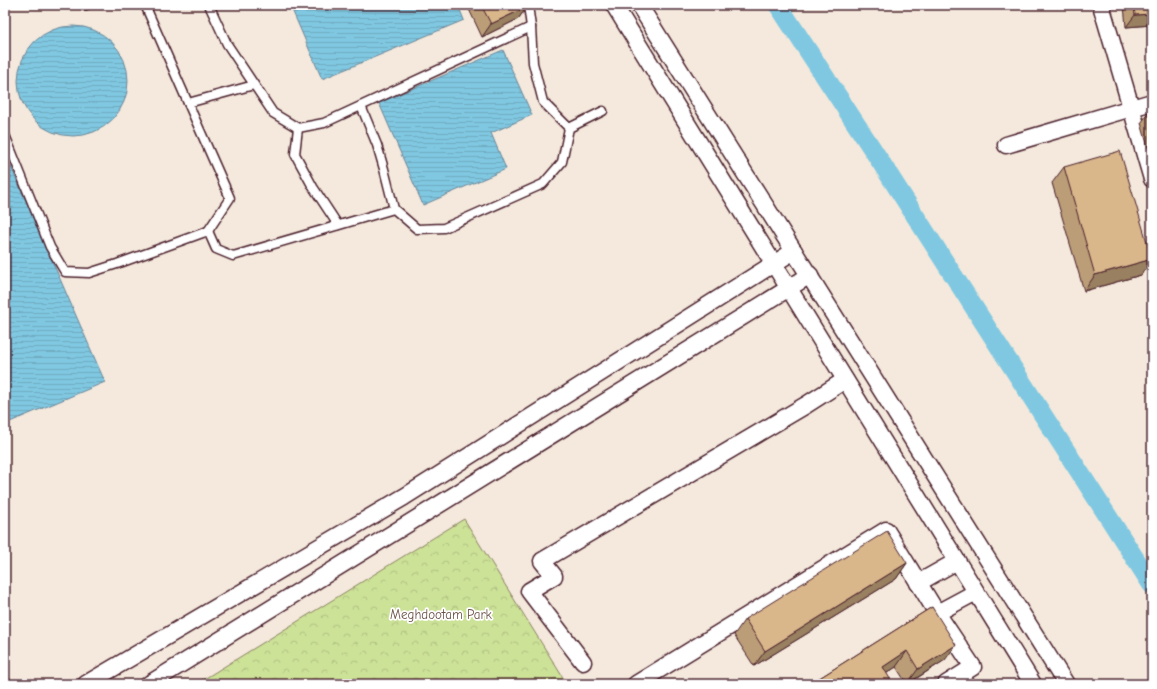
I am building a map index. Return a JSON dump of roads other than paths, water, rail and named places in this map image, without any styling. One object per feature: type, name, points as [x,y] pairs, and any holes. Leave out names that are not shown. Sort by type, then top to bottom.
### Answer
[{"type":"street","points":[[614,5],[976,592],[1028,682]]},
{"type":"street","points":[[639,5],[1066,684]]},
{"type":"street","points":[[1101,5],[1152,179]]},
{"type":"street","points":[[1006,145],[1152,102]]},
{"type":"street","points":[[86,684],[404,497],[794,251]]},
{"type":"street","points":[[149,684],[810,275]]},
{"type":"street","points":[[583,662],[529,590],[554,576],[542,561],[806,405],[845,380]]},
{"type":"street","points":[[636,684],[886,530],[937,613],[973,667],[946,684]]},
{"type":"street","points":[[918,583],[956,561]]},
{"type":"street","points":[[937,613],[976,592]]},
{"type":"lane","points":[[5,135],[50,247],[65,272],[89,273],[208,232],[230,198],[145,5]]},
{"type":"lane","points":[[209,5],[227,44],[273,112],[298,128],[324,123],[531,27]]},
{"type":"lane","points":[[528,5],[533,63],[543,102],[569,128]]},
{"type":"lane","points":[[188,103],[254,85]]},
{"type":"lane","points":[[361,106],[377,145],[394,209],[417,229],[444,228],[543,184],[562,162],[569,128]]},
{"type":"lane","points":[[569,128],[603,111]]},
{"type":"lane","points":[[298,128],[295,154],[313,187],[338,226]]},
{"type":"lane","points":[[208,232],[216,249],[233,256],[394,209]]},
{"type":"water","points":[[290,5],[458,5],[464,20],[322,79]]},
{"type":"water","points":[[73,26],[94,30],[104,35],[112,42],[119,50],[124,60],[128,81],[124,102],[119,112],[112,120],[104,127],[94,132],[73,136],[52,132],[42,127],[34,120],[27,112],[22,102],[18,81],[22,60],[27,50],[34,42],[42,35],[52,30]]},
{"type":"water","points":[[503,50],[532,115],[491,133],[506,169],[423,205],[379,103]]},
{"type":"water","points":[[5,153],[105,382],[5,424]]},
{"type":"waterway","points":[[778,5],[873,150],[1152,585]]},
{"type":"park label","name":"Meghdootam Park","points":[[441,614]]}]
